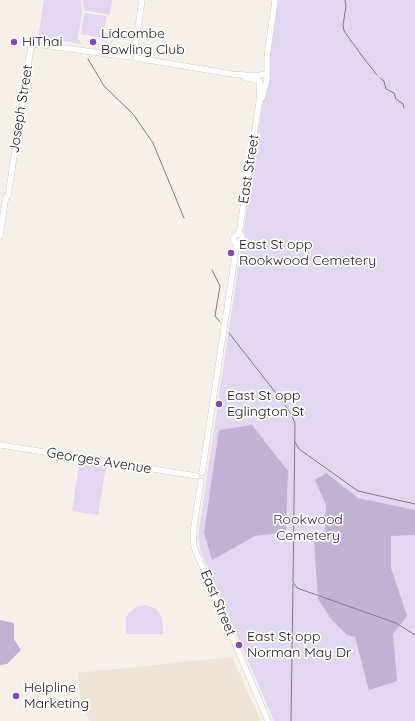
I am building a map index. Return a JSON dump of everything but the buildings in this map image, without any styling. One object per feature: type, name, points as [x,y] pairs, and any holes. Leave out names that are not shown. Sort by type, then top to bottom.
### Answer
[{"type":"main road","points":[[142,0],[133,57],[262,78]]},
{"type":"main road","name":"East Street","points":[[268,721],[194,547],[193,533],[200,477],[237,243],[241,242],[243,239],[239,234],[275,0]]},
{"type":"main road","name":"Joseph Street","points":[[0,236],[9,203],[8,196],[33,45],[133,57]]},
{"type":"main road","name":"Joseph Street","points":[[0,241],[4,223]]},
{"type":"main road","name":"Georges Avenue","points":[[0,445],[200,477]]},
{"type":"shaded area","points":[[252,425],[288,471],[286,532],[255,536],[212,560],[204,533],[219,430]]},
{"type":"shaded area","points":[[326,473],[358,498],[415,510],[415,535],[391,536],[391,568],[407,616],[393,634],[397,681],[369,690],[355,637],[347,635],[332,620],[318,599],[314,539],[325,530],[326,505],[315,480]]},
{"type":"shaded area","points":[[0,620],[14,623],[14,639],[21,650],[7,664],[0,665]]},
{"type":"shaded area","points":[[232,657],[261,721],[90,721],[81,705],[78,673]]},
{"type":"green space","points":[[44,0],[81,0],[82,13],[78,39],[82,44],[38,37]]},
{"type":"green space","points":[[83,0],[112,0],[110,15],[84,10]]},
{"type":"green space","name":"Rookwood Cemetery","points":[[278,0],[415,0],[415,721],[274,721],[201,552],[198,537]]},
{"type":"green space","points":[[84,13],[106,16],[103,38],[81,34]]},
{"type":"green space","points":[[79,464],[106,467],[98,515],[72,511]]},
{"type":"green space","points":[[146,605],[157,609],[160,614],[163,625],[163,634],[126,634],[126,618],[128,614],[138,606]]},
{"type":"waterway","points":[[345,0],[344,31],[377,75]]},
{"type":"waterway","points":[[88,59],[104,86],[133,114],[153,143],[184,218]]},
{"type":"waterway","points":[[380,78],[384,81],[386,89],[394,93],[396,99],[403,104],[404,108]]},
{"type":"waterway","points":[[212,270],[220,286],[215,316],[220,322]]},
{"type":"waterway","points":[[229,333],[279,397],[291,414],[295,423],[293,582],[297,588],[396,623],[415,635]]},
{"type":"waterway","points":[[295,442],[299,449],[358,491],[415,504]]},
{"type":"waterway","points":[[291,721],[293,584]]},
{"type":"place","name":"HiThai","points":[[14,42]]},
{"type":"place","name":"Lidcombe Bowling Club","points":[[93,42]]},
{"type":"place","name":"East St opp Rookwood Cemetery","points":[[231,253]]},
{"type":"place","name":"East St opp Eglington St","points":[[219,404]]},
{"type":"place","name":"East St opp Norman May Dr","points":[[239,645]]},
{"type":"place","name":"Helpline Marketing","points":[[16,696]]}]
